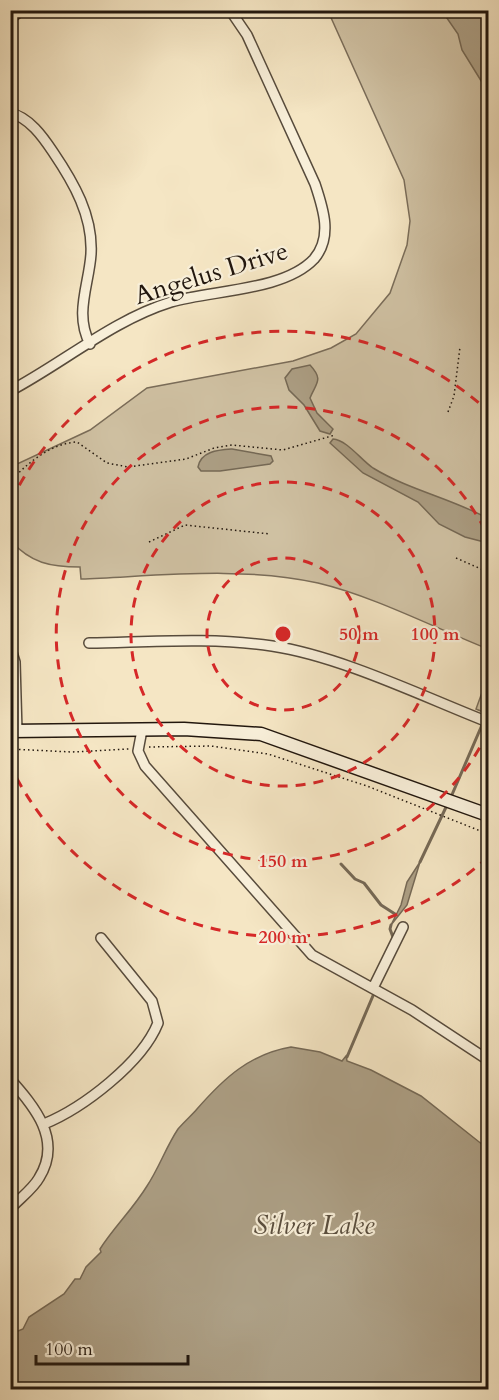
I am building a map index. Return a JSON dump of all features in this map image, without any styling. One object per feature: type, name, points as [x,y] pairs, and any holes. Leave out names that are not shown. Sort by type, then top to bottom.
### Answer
[{"type":"main road","points":[[14,731],[184,729],[261,734],[489,815]]},
{"type":"street","points":[[10,19],[22,10]]},
{"type":"street","name":"Angelus Drive","points":[[10,391],[144,313],[169,303],[253,286],[297,272],[315,258],[323,241],[324,210],[315,184],[247,35],[230,10]]},
{"type":"street","points":[[10,113],[35,129],[51,148],[75,187],[87,213],[91,254],[82,325],[90,344]]},
{"type":"street","points":[[89,643],[215,641],[272,646],[325,660],[489,722]]},
{"type":"street","points":[[10,646],[15,662],[14,731]]},
{"type":"street","points":[[142,730],[138,748],[145,766],[312,956],[374,988],[489,1060]]},
{"type":"street","points":[[374,988],[403,927]]},
{"type":"street","points":[[44,1124],[72,1110],[116,1076],[141,1050],[158,1023],[152,1001],[101,938]]},
{"type":"street","points":[[10,1079],[35,1108],[47,1129],[47,1155],[40,1178],[10,1209]]},
{"type":"path","points":[[448,412],[457,380],[460,347]]},
{"type":"path","points":[[10,482],[27,465],[43,454],[71,442],[76,442],[107,463],[128,467],[186,459],[214,448],[232,445],[283,450],[335,435]]},
{"type":"path","points":[[149,542],[184,525],[270,534]]},
{"type":"path","points":[[456,558],[489,572]]},
{"type":"path","points":[[10,749],[72,752],[211,746],[268,754],[367,786],[489,834]]},
{"type":"shaded area","points":[[328,11],[488,11],[488,649],[382,604],[318,583],[229,573],[81,579],[80,567],[50,565],[34,559],[11,541],[11,475],[17,464],[90,430],[147,388],[293,361],[331,348],[356,334],[390,293],[407,245],[410,221],[404,180]]},
{"type":"shaded area","points":[[488,676],[488,714],[476,709]]},
{"type":"water","points":[[442,11],[488,11],[488,37],[481,49],[488,60],[488,92],[462,50],[458,34]]},
{"type":"water","points":[[310,365],[317,374],[318,382],[310,398],[317,413],[333,429],[330,434],[320,431],[304,405],[289,390],[285,378],[292,369]]},
{"type":"water","points":[[333,439],[349,447],[373,468],[387,476],[487,518],[488,543],[465,537],[439,524],[418,502],[363,473],[330,443]]},
{"type":"water","points":[[232,449],[271,456],[273,461],[270,464],[220,471],[201,471],[198,467],[206,455]]},
{"type":"water","points":[[420,862],[407,905],[391,925],[401,905],[407,882]]},
{"type":"water","name":"Silver Lake","points":[[291,1047],[320,1052],[342,1061],[346,1056],[347,1061],[371,1070],[421,1096],[488,1149],[488,1389],[11,1389],[11,1334],[23,1329],[29,1317],[64,1294],[75,1279],[80,1279],[86,1267],[101,1252],[100,1249],[105,1241],[142,1194],[178,1129],[217,1087],[239,1069],[263,1055]]},
{"type":"waterway","points":[[451,797],[488,711]]},
{"type":"waterway","points":[[420,862],[448,803]]},
{"type":"waterway","points":[[341,864],[355,879],[364,883],[381,905],[395,914]]},
{"type":"waterway","points":[[391,925],[394,940]]},
{"type":"waterway","points":[[347,1057],[375,991]]}]
